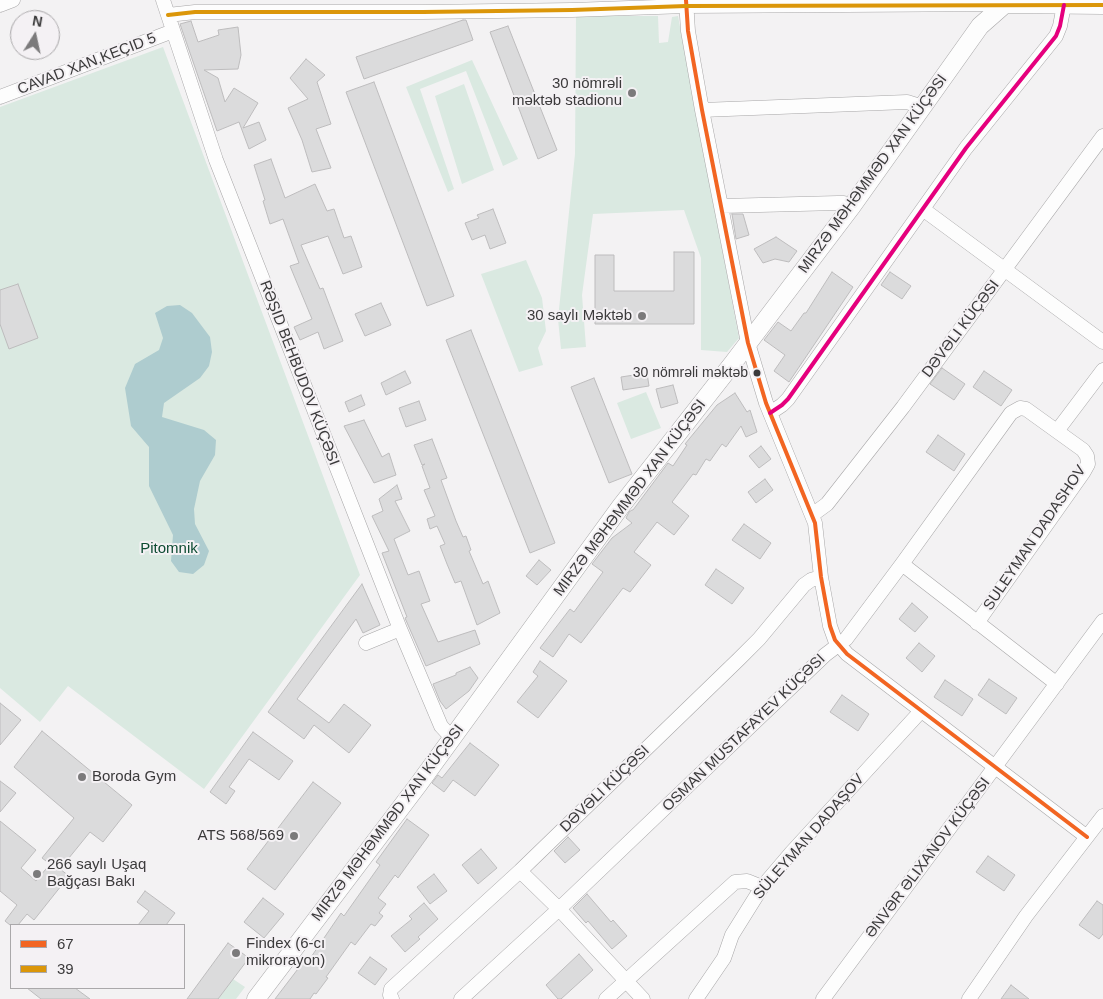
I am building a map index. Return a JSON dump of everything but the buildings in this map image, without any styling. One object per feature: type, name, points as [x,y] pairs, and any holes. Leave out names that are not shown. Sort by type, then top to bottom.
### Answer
[{"type":"street","points":[[0,5],[13,0]]},
{"type":"street","name":"RƏŞID BEHBUDOV KÜÇƏSI","points":[[163,0],[216,160],[400,629],[441,726],[452,738]]},
{"type":"street","points":[[168,15],[195,12],[686,3],[1005,2],[1103,5]]},
{"type":"street","name":"MIRZƏ MƏHƏMMƏD XAN KÜÇƏSI","points":[[256,999],[452,738],[621,506],[852,206],[980,26],[1005,2]]},
{"type":"street","points":[[686,3],[688,31],[702,110],[748,343],[770,413],[812,515],[821,576],[833,634],[838,644],[847,654],[1087,837]]},
{"type":"street","points":[[770,413],[782,406],[788,399],[924,210],[966,148],[1056,36],[1064,5]]},
{"type":"street","name":"CAVAD XAN,KEÇID 5","points":[[0,97],[173,31]]},
{"type":"street","points":[[702,110],[908,102],[923,107]]},
{"type":"street","name":"DƏVƏLI KÜÇƏSI","points":[[812,515],[828,504],[903,407],[1103,136]]},
{"type":"street","points":[[721,206],[838,203],[852,206]]},
{"type":"street","points":[[924,210],[1103,342]]},
{"type":"street","points":[[1058,431],[1103,370]]},
{"type":"street","name":"SULEYMAN DADASHOV","points":[[977,623],[1088,464],[1087,456],[1083,450],[1026,409],[1020,408],[1010,413]]},
{"type":"street","name":"OSMAN MUSTAFAYEV KÜÇƏSI","points":[[460,999],[559,909],[825,655],[854,630],[1010,413]]},
{"type":"street","points":[[902,564],[1057,684]]},
{"type":"street","name":"DƏVƏLI KÜÇƏSI","points":[[392,999],[391,989],[520,871],[739,659],[759,639],[804,586],[811,580],[821,576]]},
{"type":"street","name":"ƏNVƏR ƏLIXANOV KÜÇƏSI","points":[[823,999],[996,768],[1103,621]]},
{"type":"street","points":[[366,643],[400,629]]},
{"type":"street","name":"SÜLEYMAN DADAŞOV","points":[[696,999],[724,958],[732,935],[762,887],[921,711]]},
{"type":"street","points":[[969,999],[1026,916],[1103,816]]},
{"type":"street","points":[[520,871],[559,909],[643,999]]},
{"type":"street","points":[[606,999],[735,882],[746,881],[762,887]]},
{"type":"green space","points":[[576,16],[658,16],[659,43],[668,42],[672,17],[678,16],[739,338],[727,352],[701,350],[701,258],[684,210],[593,214],[582,295],[586,347],[561,349],[558,319],[575,154]]},
{"type":"green space","name":"Pitomnik","points":[[163,47],[360,575],[204,789],[68,686],[40,722],[0,688],[0,107]]},
{"type":"green space","points":[[472,60],[518,159],[503,166],[466,71],[420,89],[454,189],[448,192],[406,87]]},
{"type":"green space","points":[[464,84],[494,170],[462,184],[435,96]]},
{"type":"green space","points":[[526,260],[542,298],[546,331],[538,348],[543,365],[519,372],[481,274]]},
{"type":"green space","points":[[646,392],[661,428],[631,439],[617,403]]},
{"type":"green space","points":[[233,979],[245,987],[236,999],[218,999]]},
{"type":"water","points":[[180,305],[192,313],[210,337],[212,352],[209,366],[200,378],[164,403],[162,417],[204,430],[216,440],[215,455],[200,481],[194,509],[195,524],[209,551],[204,565],[193,574],[179,572],[171,561],[173,535],[149,486],[149,447],[131,426],[125,388],[135,364],[159,350],[163,338],[155,313],[167,306]]},
{"type":"transit line","name":"67","points":[[686,0],[688,31],[702,110],[748,343],[766,403],[815,523],[821,577],[830,626],[835,640],[847,654],[1087,837]]},
{"type":"transit line","points":[[770,413],[788,399],[966,148],[1056,36],[1064,5]]},
{"type":"transit line","name":"39","points":[[168,15],[195,12],[423,12],[686,6],[1103,5]]},
{"type":"place","name":"30 nömrəli məktəb stadionu","points":[[632,93]]},
{"type":"place","name":"30 saylı Məktəb","points":[[642,316]]},
{"type":"place","name":"30 nömrəli məktəb","points":[[757,373]]},
{"type":"place","name":"Boroda Gym","points":[[82,777]]},
{"type":"place","name":"ATS 568/569","points":[[294,836]]},
{"type":"place","name":"266 saylı Uşaq Bağçası Bakı","points":[[37,874]]},
{"type":"place","name":"Findex (6-cı mikrorayon)","points":[[236,953]]}]
